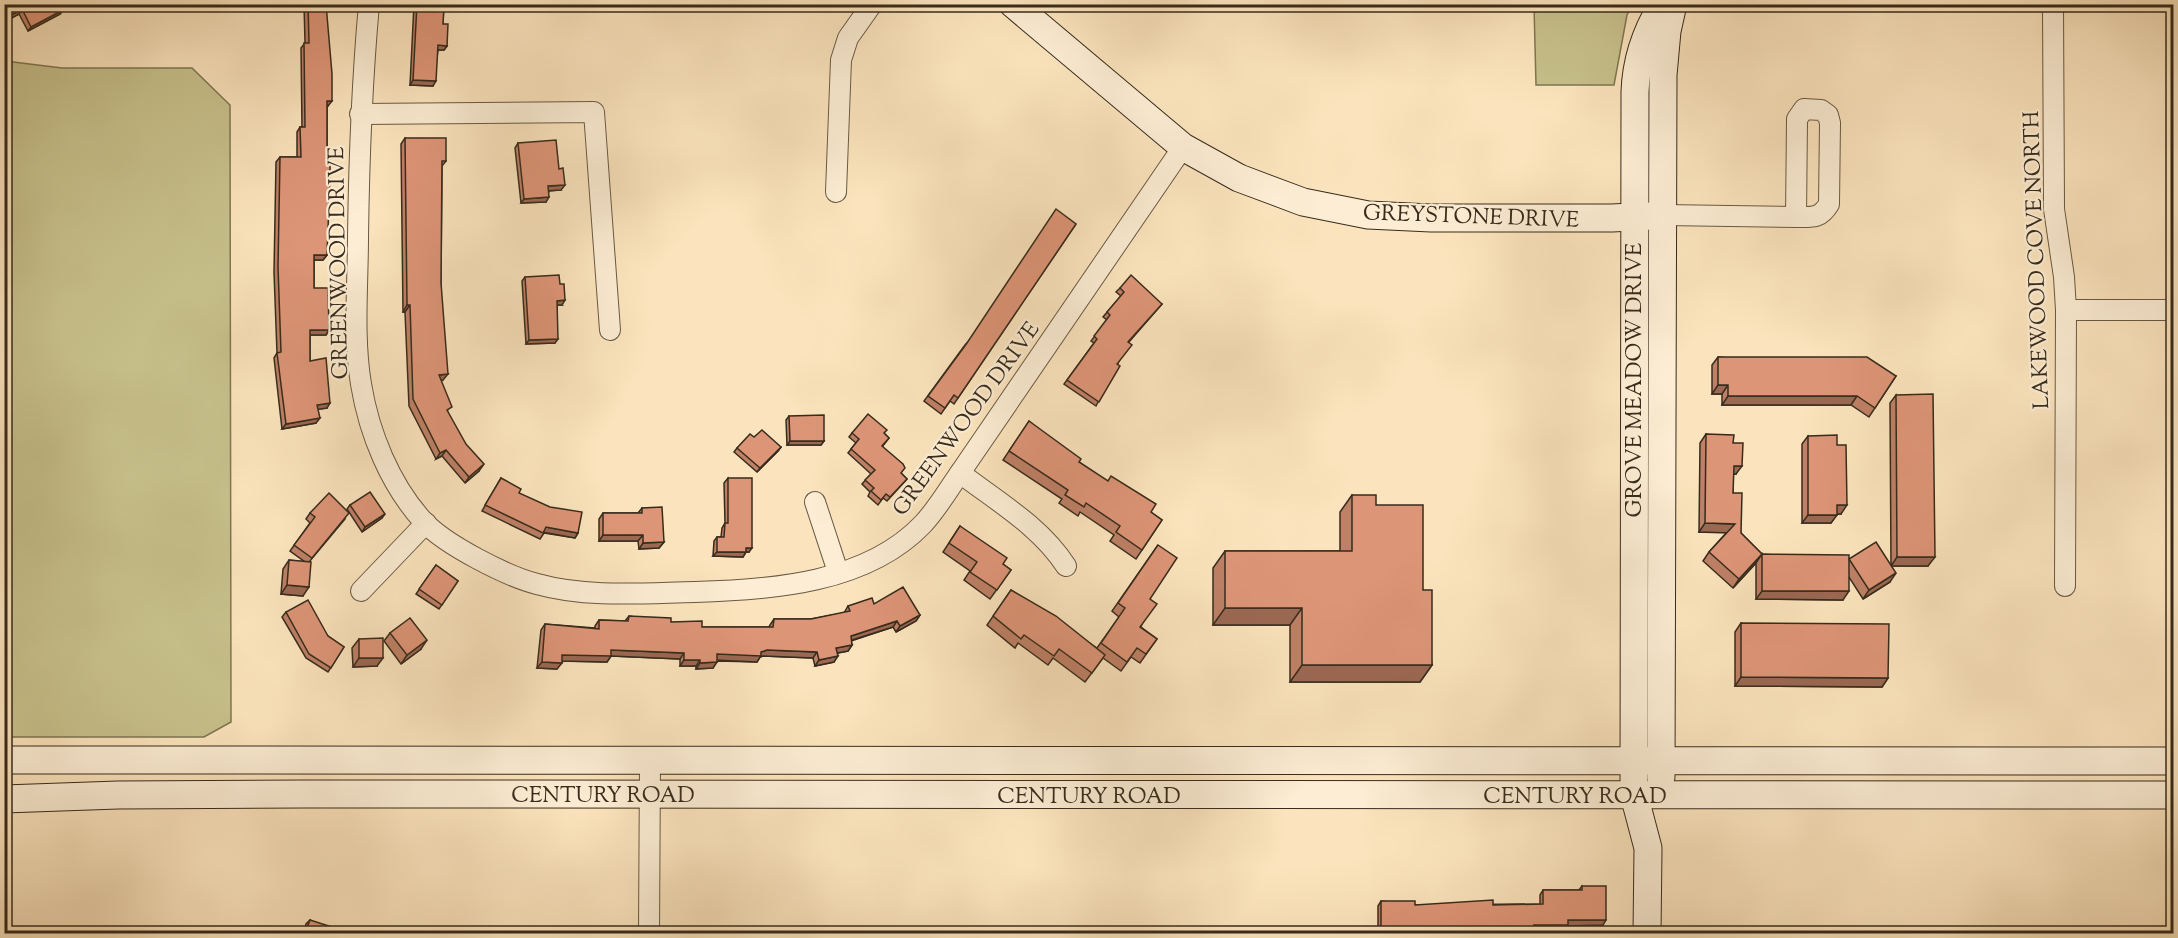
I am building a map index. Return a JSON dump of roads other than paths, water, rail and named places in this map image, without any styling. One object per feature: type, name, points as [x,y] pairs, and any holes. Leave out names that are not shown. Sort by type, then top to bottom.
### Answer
[{"type":"main road","name":"GREYSTONE DRIVE","points":[[1013,4],[1184,147],[1239,178],[1292,198],[1368,215],[1431,218],[1663,215]]},
{"type":"main road","name":"GROVE MEADOW DRIVE","points":[[1648,848],[1634,795],[1635,75],[1649,25],[1663,4]]},
{"type":"main road","name":"GROVE MEADOW DRIVE","points":[[1648,848],[1662,796],[1663,75],[1667,31],[1673,4]]},
{"type":"main road","name":"CENTURY ROAD","points":[[4,760],[2174,761]]},
{"type":"main road","name":"CENTURY ROAD","points":[[4,799],[129,795],[650,794],[2174,795]]},
{"type":"main road","points":[[1647,933],[1648,848]]},
{"type":"street","name":"GREENWOOD DRIVE","points":[[369,4],[360,114],[357,348],[360,382],[368,417],[387,465],[403,494],[426,524],[481,562],[536,584],[563,590],[753,591],[796,586],[864,562],[907,538],[924,523],[960,473],[1184,147]]},
{"type":"street","points":[[836,192],[841,60],[848,38],[872,4]]},
{"type":"street","name":"LAKEWOOD COVE NORTH","points":[[2053,4],[2054,209],[2064,277],[2066,310],[2065,586]]},
{"type":"street","points":[[1663,215],[1796,217],[1818,217],[1823,214],[1829,204],[1830,123],[1828,115],[1821,110],[1804,109],[1797,120],[1796,217]]},
{"type":"street","points":[[360,114],[594,112],[610,330]]},
{"type":"street","points":[[2066,310],[2174,310]]},
{"type":"street","points":[[960,473],[1037,530],[1053,546],[1066,566]]},
{"type":"street","points":[[815,502],[838,572]]},
{"type":"street","points":[[361,591],[426,524]]},
{"type":"street","points":[[650,761],[650,933]]}]
